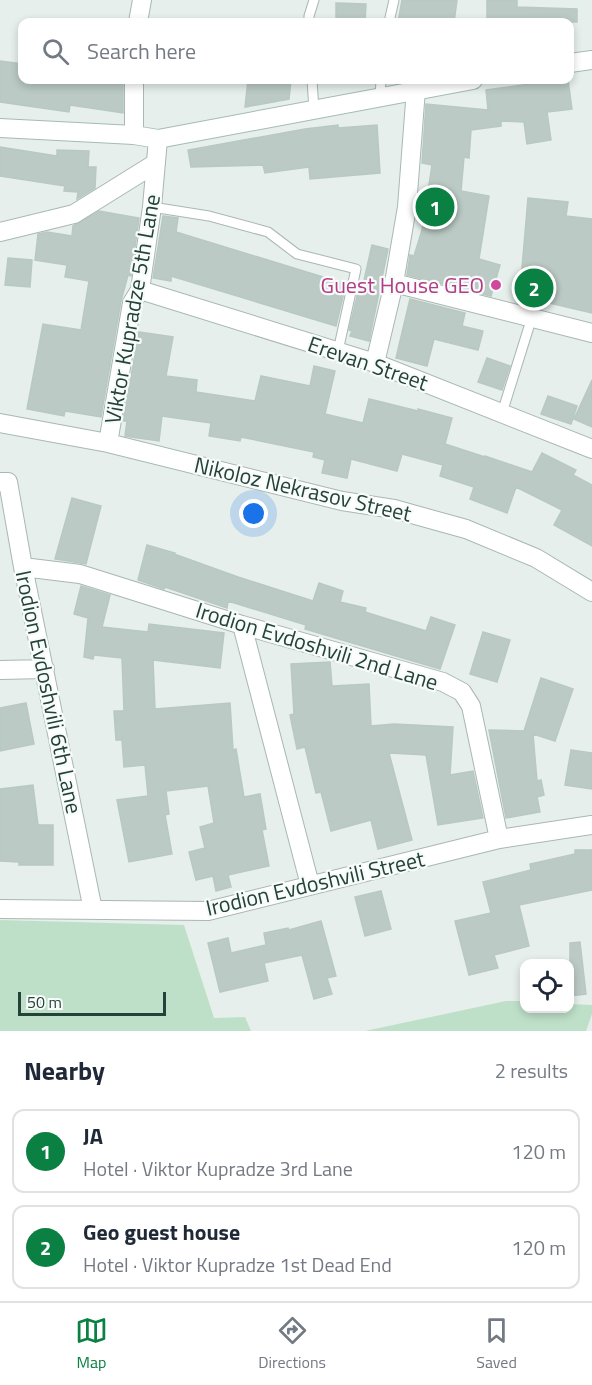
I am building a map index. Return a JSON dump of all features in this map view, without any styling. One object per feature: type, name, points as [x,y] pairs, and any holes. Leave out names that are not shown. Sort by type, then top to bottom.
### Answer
[{"type":"street","points":[[139,18],[142,0]]},
{"type":"street","points":[[574,62],[592,60]]},
{"type":"street","points":[[134,84],[134,135]]},
{"type":"street","points":[[0,128],[134,135],[158,139],[447,84]]},
{"type":"street","points":[[375,363],[394,283],[407,207],[416,89]]},
{"type":"street","name":"Viktor Kupradze 5th Lane","points":[[108,443],[132,303],[140,290],[152,207],[158,139]]},
{"type":"street","points":[[0,232],[74,214],[156,163]]},
{"type":"street","points":[[394,283],[592,333]]},
{"type":"street","name":"Erevan Street","points":[[140,290],[375,363],[592,448]]},
{"type":"street","name":"Nikoloz Nekrasov Street","points":[[0,423],[108,443],[342,501],[394,508],[466,529],[536,558],[592,592]]},
{"type":"street","name":"Irodion Evdoshvili 6th Lane","points":[[0,482],[8,482],[23,567],[93,910]]},
{"type":"street","name":"Irodion Evdoshvili 2nd Lane","points":[[23,567],[81,574],[242,625],[443,682],[462,692],[471,706],[499,839]]},
{"type":"street","points":[[242,625],[310,885]]},
{"type":"street","points":[[0,670],[45,669]]},
{"type":"street","name":"Irodion Evdoshvili Street","points":[[0,909],[208,911],[499,839],[592,825]]},
{"type":"lane","points":[[309,18],[314,0]]},
{"type":"lane","points":[[390,18],[394,0]]},
{"type":"lane","points":[[312,84],[314,110]]},
{"type":"lane","points":[[380,98],[381,84]]},
{"type":"lane","points":[[152,207],[209,216],[268,232],[297,254],[356,269],[338,351]]},
{"type":"lane","points":[[502,413],[532,317]]},
{"type":"green space","points":[[0,920],[184,925],[214,1018],[245,1017],[251,1031],[0,1031]]},
{"type":"green space","points":[[506,1001],[520,1001],[520,1013],[574,1013],[574,1004],[592,1005],[592,1014],[586,1031],[365,1031]]},
{"type":"building","points":[[402,0],[457,0],[455,18],[399,18]]},
{"type":"building","points":[[487,0],[517,0],[517,7],[577,9],[577,22],[574,22],[574,18],[487,18]]},
{"type":"building","points":[[336,3],[366,4],[365,18],[336,18]]},
{"type":"building","points":[[0,61],[18,63],[18,84],[123,84],[123,113],[70,105],[69,112],[0,102]]},
{"type":"building","points":[[248,84],[291,84],[289,99],[245,107]]},
{"type":"building","points":[[530,84],[569,84],[572,109],[547,112],[551,140],[527,144],[524,122],[501,121],[501,126],[471,130],[469,158],[464,157],[461,191],[489,196],[479,259],[500,265],[491,296],[407,275],[410,255],[414,256],[422,230],[432,165],[422,163],[426,104],[488,110],[486,90]]},
{"type":"building","points":[[338,125],[338,128],[377,125],[380,173],[310,179],[309,167],[265,173],[263,165],[191,167],[188,150]]},
{"type":"building","points":[[0,147],[57,156],[57,150],[89,151],[88,167],[96,167],[95,188],[77,199],[78,192],[64,191],[65,186],[0,176]]},
{"type":"building","points":[[528,198],[568,202],[566,216],[592,219],[592,313],[541,301],[541,306],[519,303]]},
{"type":"building","points":[[99,211],[139,218],[131,276],[128,275],[121,301],[101,417],[65,411],[64,416],[27,409],[43,324],[81,330],[89,281],[65,277],[67,265],[35,260],[38,234],[47,232],[72,236],[73,226]]},
{"type":"building","points":[[163,216],[178,218],[176,232],[346,284],[336,326],[171,276],[171,281],[153,278]]},
{"type":"building","points":[[372,245],[388,249],[369,341],[350,336],[352,331],[349,330],[359,288],[362,289]]},
{"type":"building","points":[[8,258],[32,260],[30,287],[5,285]]},
{"type":"building","points":[[410,299],[465,313],[462,326],[483,331],[478,350],[434,339],[427,366],[396,358]]},
{"type":"building","points":[[139,332],[173,337],[166,376],[197,380],[196,392],[255,401],[261,376],[310,386],[314,366],[335,371],[325,414],[363,423],[369,399],[452,418],[445,444],[532,472],[542,453],[576,470],[573,475],[592,485],[592,546],[554,525],[562,510],[516,487],[507,513],[470,499],[474,487],[440,476],[443,465],[402,454],[397,471],[351,459],[347,478],[322,473],[325,460],[313,457],[314,452],[241,437],[240,441],[209,436],[211,423],[162,416],[159,441],[125,436],[127,421],[123,421]]},
{"type":"building","points":[[487,358],[510,366],[502,390],[478,382]]},
{"type":"building","points":[[592,380],[592,427],[574,419]]},
{"type":"building","points":[[548,396],[577,406],[571,424],[541,414]]},
{"type":"building","points":[[72,498],[101,506],[86,564],[55,559]]},
{"type":"building","points":[[147,545],[313,601],[319,583],[343,591],[340,602],[366,608],[365,612],[426,631],[431,617],[455,625],[440,669],[305,629],[306,625],[228,601],[227,608],[138,580]]},
{"type":"building","points":[[81,586],[110,595],[102,627],[148,632],[149,624],[224,633],[220,668],[153,660],[155,709],[230,703],[233,750],[236,749],[244,797],[260,794],[266,829],[262,830],[269,866],[228,875],[231,887],[216,891],[213,876],[196,880],[189,852],[205,848],[200,827],[214,823],[208,786],[166,791],[169,814],[165,815],[172,854],[129,862],[117,800],[148,796],[145,765],[124,767],[122,740],[116,740],[114,711],[124,711],[122,658],[94,655],[93,659],[84,657],[88,618],[74,614]]},
{"type":"building","points":[[483,632],[510,640],[497,682],[470,674]]},
{"type":"building","points":[[330,662],[332,686],[369,684],[371,726],[394,724],[453,727],[450,775],[473,771],[483,818],[438,825],[426,755],[389,753],[412,840],[378,849],[371,820],[331,831],[321,792],[316,793],[305,747],[297,749],[290,715],[294,714],[291,664]]},
{"type":"building","points":[[541,678],[573,689],[555,741],[533,734],[537,781],[541,780],[544,795],[537,797],[540,812],[506,818],[489,730],[524,731]]},
{"type":"building","points":[[26,703],[34,744],[0,751],[0,708]]},
{"type":"building","points":[[571,750],[592,753],[592,789],[565,785]]},
{"type":"building","points":[[33,785],[38,825],[53,825],[53,865],[19,865],[19,862],[0,861],[0,789]]},
{"type":"building","points":[[575,850],[592,850],[592,890],[519,905],[529,946],[494,955],[498,968],[469,975],[455,921],[491,913],[483,882],[531,870],[530,864],[575,854]]},
{"type":"building","points":[[381,891],[391,929],[365,936],[355,897]]},
{"type":"building","points":[[321,921],[336,976],[327,978],[332,994],[314,999],[302,955],[264,963],[268,981],[220,992],[208,943],[228,938],[231,953],[266,945],[264,933],[288,928],[289,930]]},
{"type":"building","points":[[580,942],[586,994],[574,996],[574,959],[570,959],[570,943]]},
{"type":"place","name":"JA","points":[[435,207]]},
{"type":"place","name":"Guest House GEO","points":[[496,285]]},
{"type":"place","name":"Geo guest house","points":[[534,288]]}]
